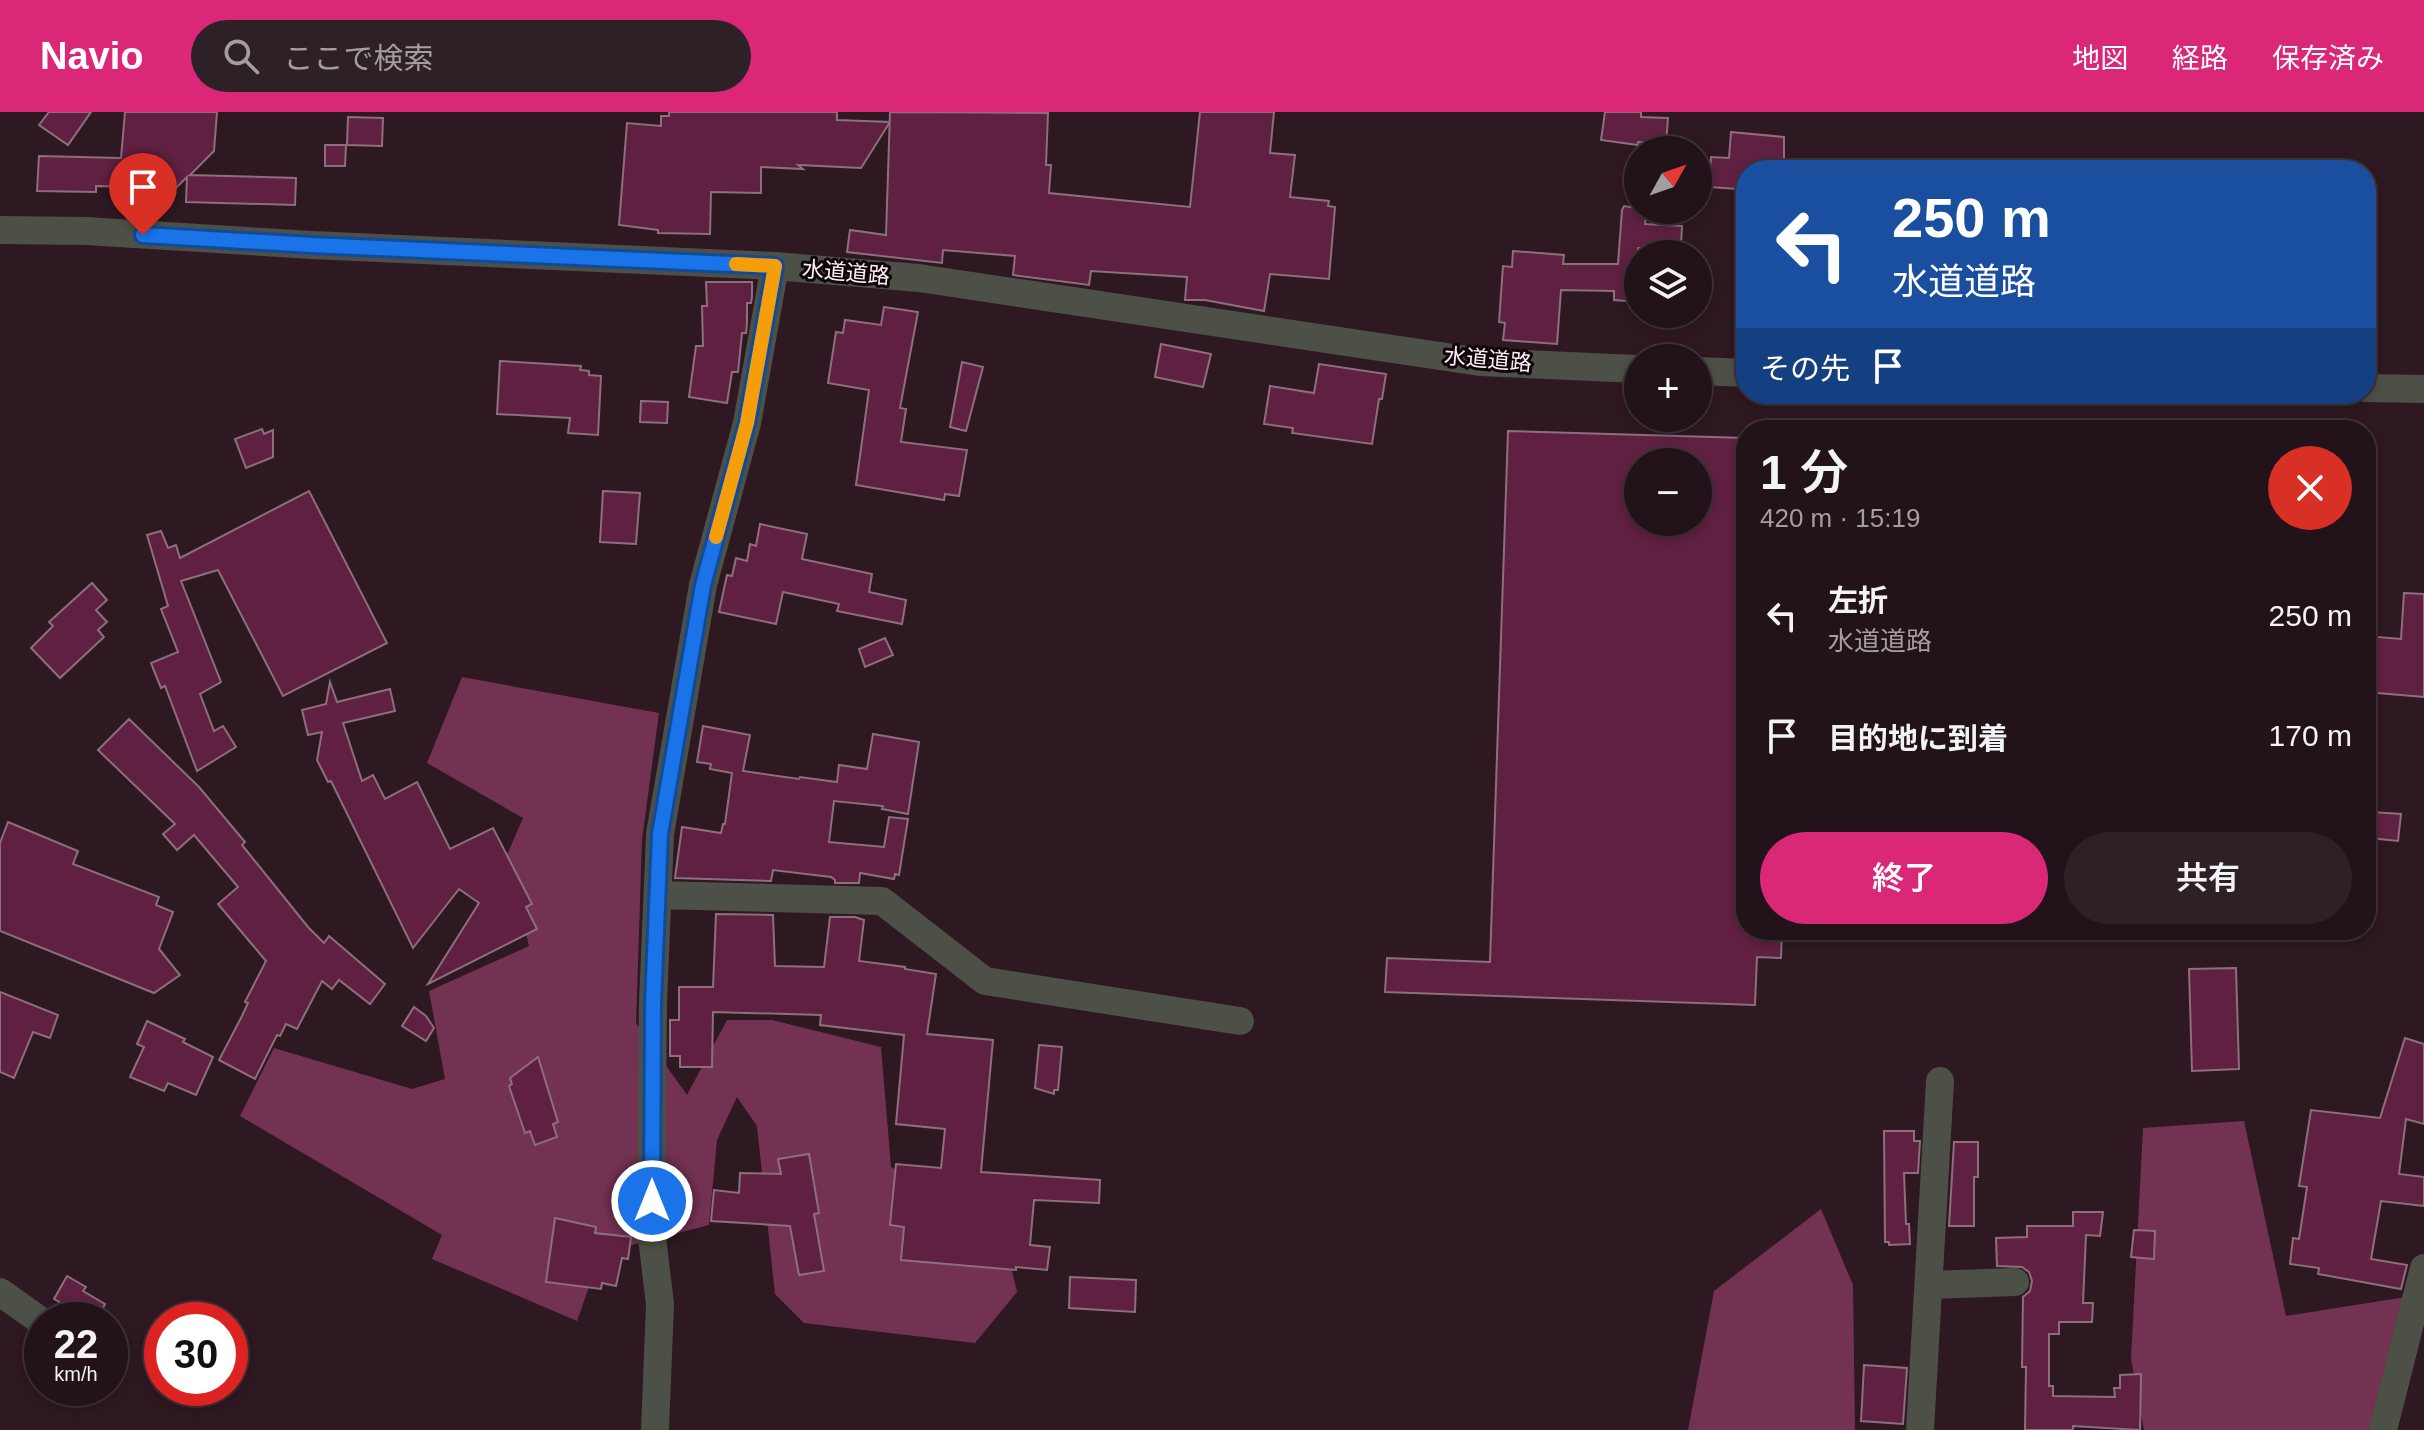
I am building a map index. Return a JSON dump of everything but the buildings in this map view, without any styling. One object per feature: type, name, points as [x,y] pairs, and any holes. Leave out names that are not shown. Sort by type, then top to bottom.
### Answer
[{"type":"street","name":"水道道路","points":[[0,230],[86,231],[312,245],[775,266],[919,278],[1480,362],[1624,368]]},
{"type":"street","points":[[655,1430],[660,1304],[651,1229],[653,1003],[660,834],[703,585],[747,423],[775,266]]},
{"type":"street","points":[[1712,372],[1736,373]]},
{"type":"street","points":[[2376,388],[2424,389]]},
{"type":"street","points":[[658,895],[882,901],[985,981],[1240,1021]]},
{"type":"street","points":[[1920,1430],[1940,1081]]},
{"type":"street","points":[[2383,1430],[2424,1268]]},
{"type":"street","points":[[1929,1285],[2015,1282]]},
{"type":"street","points":[[0,1292],[24,1309]]},
{"type":"shaded area","points":[[462,677],[659,713],[642,840],[636,1023],[687,1095],[727,1020],[772,1020],[881,1047],[891,1167],[1003,1233],[1017,1292],[975,1343],[804,1323],[775,1294],[757,1126],[737,1097],[717,1140],[709,1225],[601,1253],[577,1321],[432,1259],[442,1235],[240,1116],[274,1048],[412,1089],[445,1079],[429,991],[529,946],[506,857],[523,818],[427,763]]},
{"type":"shaded area","points":[[2244,1121],[2286,1316],[2406,1297],[2374,1430],[2144,1430],[2131,1359],[2143,1128]]},
{"type":"shaded area","points":[[1821,1209],[1853,1285],[1855,1430],[1688,1430],[1714,1291]]},
{"type":"slow traffic","points":[[716,537],[747,423],[775,266],[736,264]]},
{"type":"route","points":[[143,235],[775,266],[747,423],[703,585],[660,834],[653,1003],[652,1201]]}]
